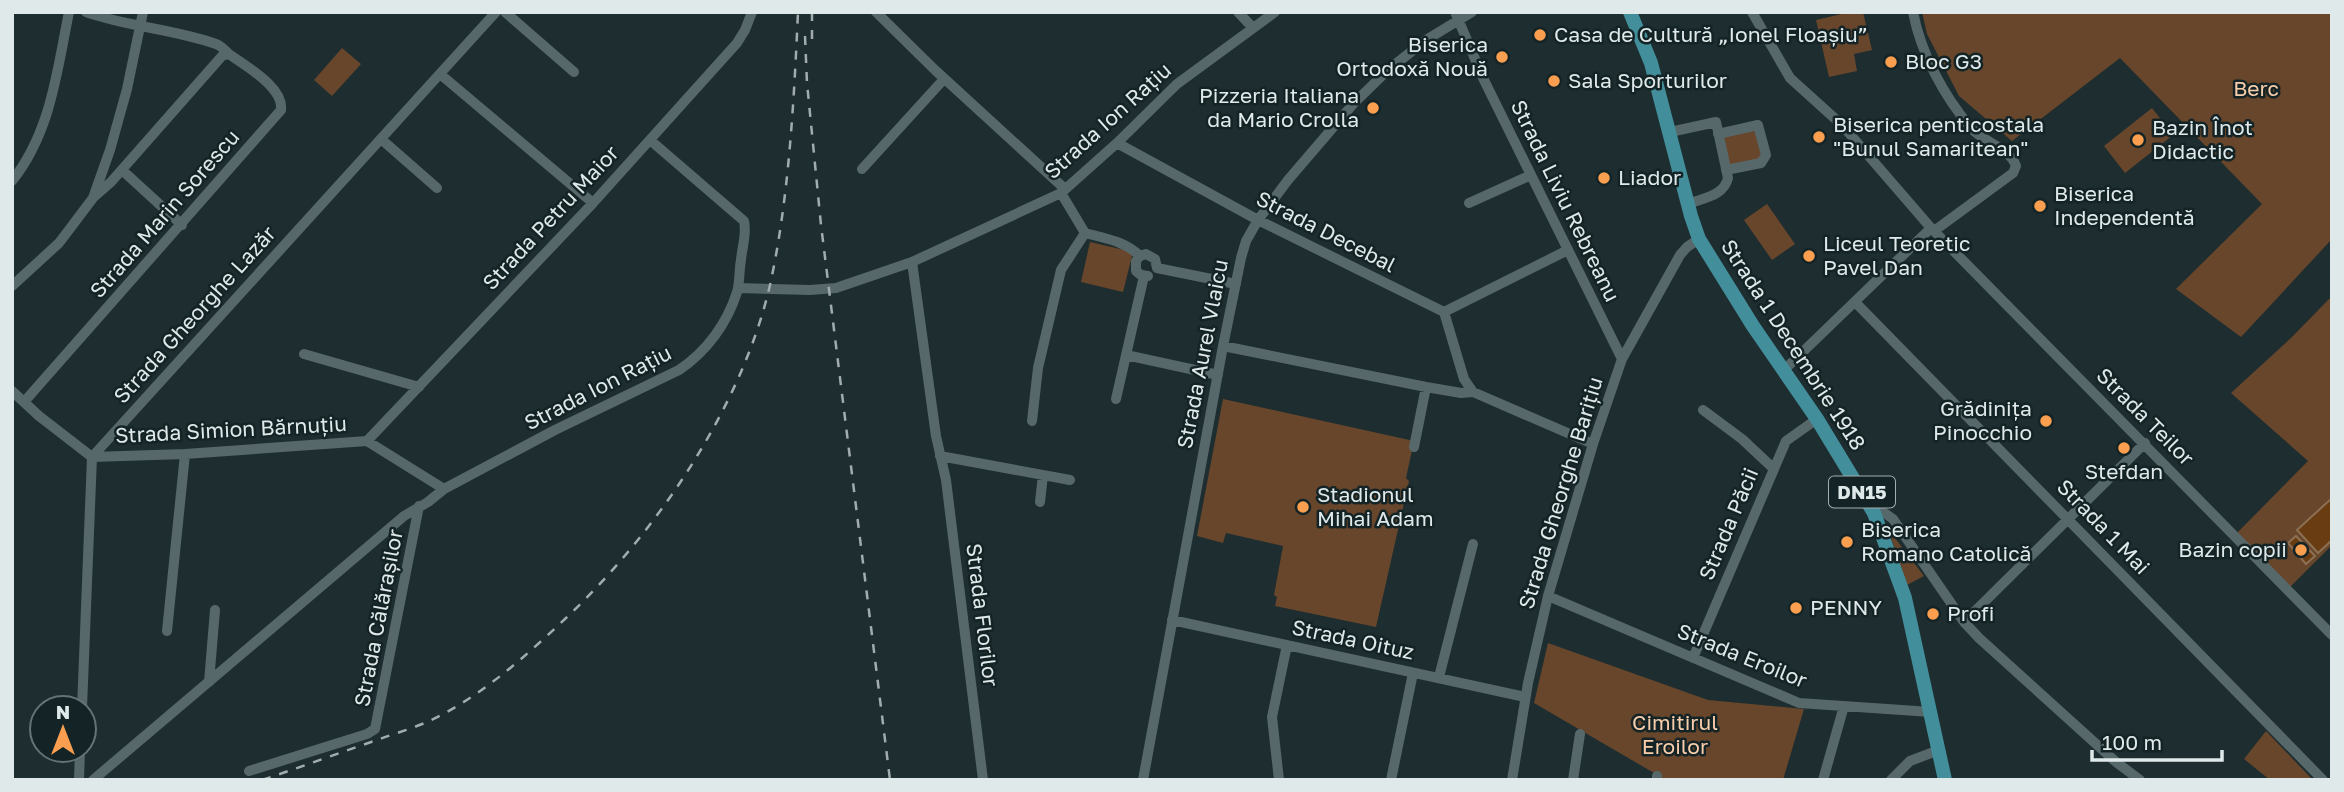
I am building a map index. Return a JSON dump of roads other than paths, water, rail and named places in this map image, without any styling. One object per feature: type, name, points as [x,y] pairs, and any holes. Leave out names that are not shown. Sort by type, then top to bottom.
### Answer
[{"type":"main road","name":"Strada 1 Decembrie 1918","points":[[1630,12],[1651,63],[1699,239],[1753,326],[1817,419],[1874,513],[1905,598],[1945,780]]},
{"type":"street","points":[[12,181],[24,166],[46,122],[69,12]]},
{"type":"street","points":[[12,286],[59,243],[93,198],[122,170],[222,56],[229,54],[220,45],[116,22],[86,12]]},
{"type":"street","points":[[93,198],[127,89],[142,12]]},
{"type":"street","name":"Strada Gheorghe Lazăr","points":[[92,457],[496,12]]},
{"type":"street","points":[[505,12],[574,72]]},
{"type":"street","name":"Strada Petru Maior","points":[[367,441],[650,140],[737,43],[746,30],[752,12]]},
{"type":"street","points":[[877,12],[1063,191],[1085,233],[1119,242],[1132,248],[1140,256]]},
{"type":"street","points":[[1238,12],[1253,28]]},
{"type":"street","name":"Strada Ion Rațiu","points":[[93,780],[404,516],[443,489],[694,360],[722,325],[738,288],[836,288],[912,262],[1063,191],[1177,84],[1275,12]]},
{"type":"street","name":"Strada Aurel Vlaicu","points":[[1143,780],[1223,346],[1246,241],[1258,220],[1289,180],[1354,103],[1388,70],[1457,16],[1472,12]]},
{"type":"street","name":"Strada Teilor","points":[[1752,12],[1790,78],[1842,125],[1933,230],[2332,635]]},
{"type":"street","points":[[1784,370],[1933,230],[2013,173],[2016,166],[2011,157],[1973,131],[1948,96],[1931,66],[1913,12]]},
{"type":"street","name":"Strada Liviu Rebreanu","points":[[1457,16],[1484,80],[1622,359]]},
{"type":"street","name":"Strada Marin Sorescu","points":[[24,402],[281,110],[280,99],[271,87],[229,54]]},
{"type":"street","points":[[440,74],[593,203]]},
{"type":"street","points":[[862,169],[944,79]]},
{"type":"street","points":[[1670,132],[1716,122],[1728,178],[1726,187],[1688,204]]},
{"type":"street","points":[[1718,134],[1758,125],[1766,155],[1761,163],[1726,170]]},
{"type":"street","points":[[381,139],[437,188]]},
{"type":"street","points":[[650,140],[744,221],[746,227],[738,288]]},
{"type":"street","name":"Strada Decebal","points":[[1117,142],[1258,220],[1444,312]]},
{"type":"street","points":[[122,170],[182,225]]},
{"type":"street","points":[[1469,203],[1531,175]]},
{"type":"street","points":[[1032,421],[1038,368],[1061,270],[1085,233]]},
{"type":"street","name":"Strada Gheorghe Barițiu","points":[[1513,780],[1525,697],[1548,596],[1593,444],[1622,359],[1680,255],[1699,239]]},
{"type":"street","points":[[1473,392],[1464,379],[1444,312],[1568,250]]},
{"type":"street","points":[[1146,254],[1156,261],[1157,268],[1151,275],[1138,273],[1135,267],[1140,256],[1146,254]]},
{"type":"street","name":"Strada Florilor","points":[[912,262],[940,456],[946,480],[983,780]]},
{"type":"street","points":[[1157,268],[1236,284]]},
{"type":"street","points":[[1116,399],[1144,276]]},
{"type":"street","name":"Strada 1 Mai","points":[[1855,302],[2323,780]]},
{"type":"street","points":[[1223,346],[1426,387],[1461,393],[1473,392],[1593,444]]},
{"type":"street","points":[[304,354],[419,387]]},
{"type":"street","points":[[1126,355],[1218,375]]},
{"type":"street","points":[[1414,447],[1426,387]]},
{"type":"street","points":[[12,391],[92,457],[83,694]]},
{"type":"street","points":[[1703,410],[1742,439],[1774,469]]},
{"type":"street","name":"Strada Păcii","points":[[1693,657],[1786,441],[1817,419]]},
{"type":"street","name":"Strada Simion Bărnuțiu","points":[[92,457],[185,454],[367,441],[443,489]]},
{"type":"street","points":[[1964,622],[2145,443]]},
{"type":"street","points":[[167,631],[185,454]]},
{"type":"street","points":[[940,456],[1070,480]]},
{"type":"street","points":[[1040,502],[1043,475]]},
{"type":"street","name":"Strada Călărașilor","points":[[249,771],[367,734],[374,729],[419,506]]},
{"type":"street","points":[[1874,513],[1884,512],[1893,519],[1964,622],[2057,710],[2140,780]]},
{"type":"street","points":[[1439,677],[1474,544]]},
{"type":"street","name":"Strada Eroilor","points":[[1548,596],[1799,703],[1931,712]]},
{"type":"street","points":[[209,682],[215,610]]},
{"type":"street","name":"Strada Oituz","points":[[1172,620],[1525,697]]},
{"type":"street","points":[[1279,780],[1272,718],[1287,645]]},
{"type":"street","points":[[1391,780],[1413,673]]},
{"type":"street","points":[[1823,780],[1844,706]]},
{"type":"street","points":[[1573,780],[1580,734]]},
{"type":"street","points":[[1891,780],[1910,761],[1939,750]]},
{"type":"railway","points":[[262,780],[421,725],[464,702],[500,676],[566,618],[632,547],[663,507],[717,422],[739,377],[757,331],[770,285],[786,184],[798,12]]},
{"type":"railway","points":[[812,12],[812,46]]},
{"type":"railway","points":[[805,36],[821,225],[890,780]]},
{"type":"place","name":"Casa de Cultură „Ionel Floașiu”","points":[[1540,35]]},
{"type":"place","name":"Biserica Ortodoxă Nouă","points":[[1502,57]]},
{"type":"place","name":"Bloc G3","points":[[1891,62]]},
{"type":"place","name":"Sala Sporturilor","points":[[1554,81]]},
{"type":"place","name":"Pizzeria Italiana da Mario Crolla","points":[[1373,108]]},
{"type":"place","name":"Biserica penticostala \"Bunul Samaritean\"","points":[[1819,137]]},
{"type":"place","name":"Bazin Înot Didactic","points":[[2138,140]]},
{"type":"place","name":"Liador","points":[[1604,178]]},
{"type":"place","name":"Biserica Independentă","points":[[2040,206]]},
{"type":"place","name":"Liceul Teoretic Pavel Dan","points":[[1809,256]]},
{"type":"place","name":"Grădinița Pinocchio","points":[[2046,421]]},
{"type":"place","name":"Stefdan","points":[[2124,448]]},
{"type":"place","name":"Stadionul Mihai Adam","points":[[1303,507]]},
{"type":"place","name":"Biserica Romano Catolică","points":[[1847,542]]},
{"type":"place","name":"Bazin copii","points":[[2301,550]]},
{"type":"place","name":"PENNY","points":[[1796,608]]},
{"type":"place","name":"Profi","points":[[1933,614]]},
{"type":"park label","name":"Berc","points":[[2256,89]]},
{"type":"park label","name":"Cimitirul Eroilor","points":[[1675,735]]}]
